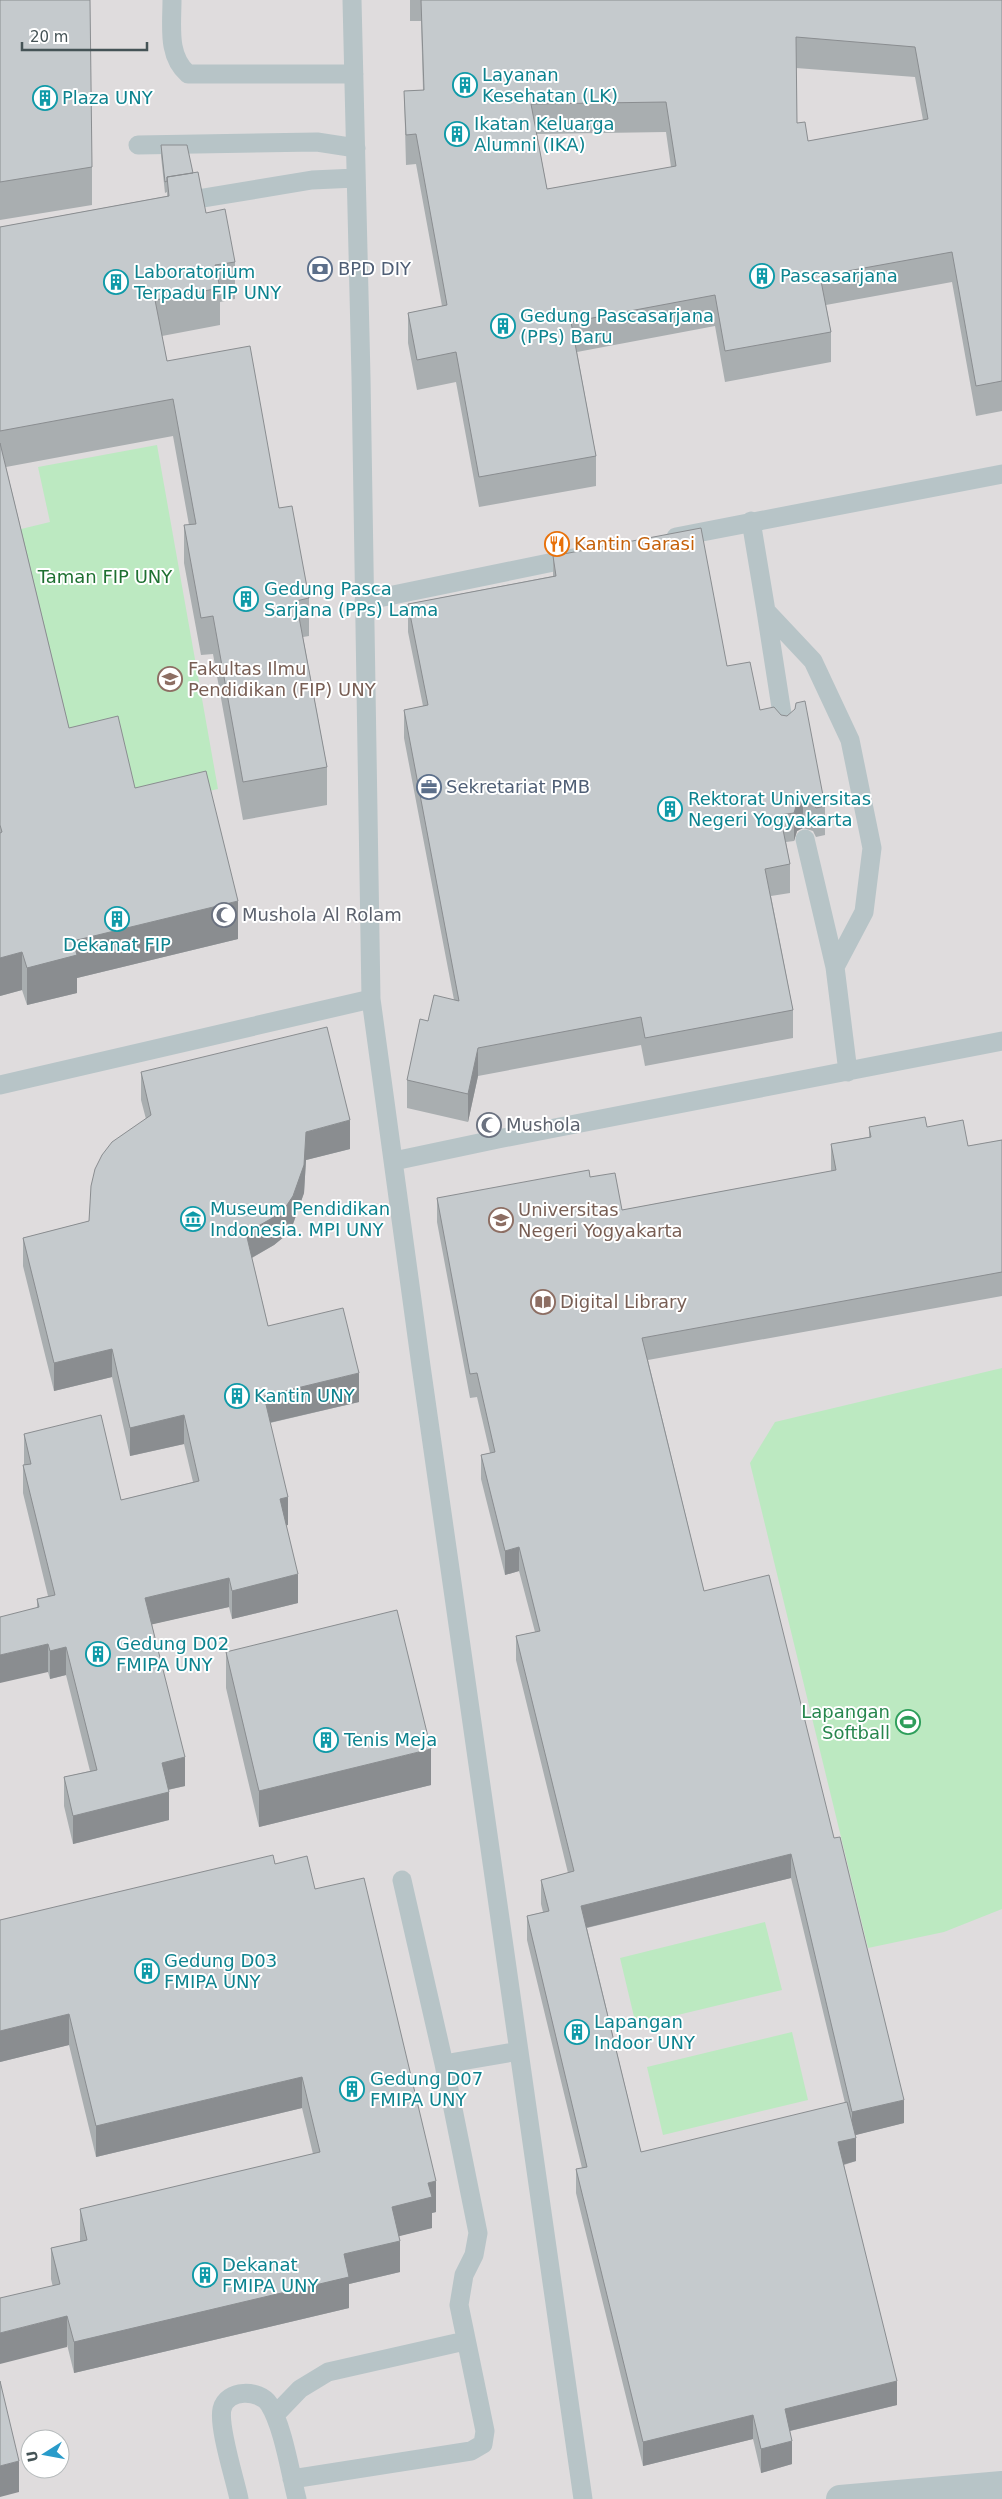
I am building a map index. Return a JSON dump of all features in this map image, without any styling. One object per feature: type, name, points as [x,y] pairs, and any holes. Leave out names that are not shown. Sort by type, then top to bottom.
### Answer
[{"type":"street","points":[[840,2499],[1002,2485]]},
{"type":"lane","points":[[172,0],[172,50],[178,66],[188,74],[354,74]]},
{"type":"lane","points":[[352,0],[371,999],[420,1366],[574,2425],[583,2499]]},
{"type":"lane","points":[[138,145],[317,142],[356,148]]},
{"type":"lane","points":[[166,204],[312,180],[356,178]]},
{"type":"lane","points":[[655,541],[1002,474]]},
{"type":"lane","points":[[751,521],[786,733]]},
{"type":"lane","points":[[364,601],[597,553]]},
{"type":"lane","points":[[766,611],[813,661],[850,740],[872,848],[864,912],[835,967]]},
{"type":"lane","points":[[804,839],[835,967],[848,1072]]},
{"type":"lane","points":[[0,1085],[371,999]]},
{"type":"lane","points":[[394,1161],[1002,1041]]},
{"type":"lane","points":[[292,2478],[471,2451],[483,2444],[485,2431],[459,2305],[464,2274],[474,2255],[478,2233],[444,2064],[402,1880]]},
{"type":"lane","points":[[444,2064],[519,2050]]},
{"type":"lane","points":[[275,2415],[300,2389],[328,2372],[465,2341]]},
{"type":"lane","points":[[239,2499],[222,2426],[222,2408],[230,2398],[240,2394],[254,2393],[267,2402],[275,2415],[297,2499]]},
{"type":"shaded area","name":"Universitas Negeri Yogyakarta","points":[[0,0],[1002,0],[1002,2499],[0,2499]]},
{"type":"green space","name":"Taman FIP UNY","points":[[157,445],[218,789],[136,807],[73,760],[17,530],[50,522],[38,467]]},
{"type":"green space","name":"Lapangan Softball","points":[[1002,1368],[1002,1909],[944,1932],[868,1948],[750,1463],[775,1422]]},
{"type":"green space","points":[[765,1922],[782,1990],[636,2025],[620,1958]]},
{"type":"green space","points":[[792,2032],[808,2100],[663,2135],[647,2067]]},
{"type":"building","name":"Plaza UNY","points":[[0,0],[90,0],[92,167],[0,182]]},
{"type":"building","points":[[421,0],[1002,0],[1002,381],[976,386],[952,252],[820,276],[831,332],[725,351],[715,295],[571,322],[596,456],[479,477],[456,352],[417,360],[408,313],[447,305],[416,134],[406,135],[404,91],[424,90]],"holes":[[[796,37],[915,47],[928,119],[808,141],[805,122],[797,123]],[[666,102],[676,166],[547,189],[531,104]]]},
{"type":"building","points":[[161,145],[187,145],[193,173],[167,177],[165,182]]},
{"type":"building","points":[[198,172],[206,213],[225,209],[235,262],[215,265],[220,288],[155,300],[167,361],[250,346],[279,508],[292,506],[309,598],[296,601],[327,767],[243,782],[213,616],[201,618],[184,525],[196,524],[173,399],[0,431],[0,227],[169,196],[167,177]]},
{"type":"building","points":[[0,443],[69,728],[118,716],[135,788],[206,771],[238,901],[73,941],[77,955],[27,968],[22,952],[0,958],[0,833],[2,832],[0,825]]},
{"type":"building","name":"Rektorat Universitas Negeri Yogyakarta","points":[[701,528],[727,666],[750,662],[760,710],[774,707],[781,715],[787,716],[795,709],[796,703],[805,701],[825,806],[816,808],[813,803],[803,800],[797,803],[794,813],[780,815],[790,864],[765,869],[793,1010],[645,1038],[641,1017],[478,1048],[468,1094],[407,1080],[420,1019],[428,1021],[434,995],[459,1001],[404,710],[428,705],[408,604],[556,576],[553,556]]},
{"type":"building","points":[[327,1027],[350,1120],[306,1132],[304,1165],[293,1196],[285,1208],[274,1217],[246,1233],[268,1326],[343,1308],[359,1373],[264,1396],[288,1497],[280,1499],[298,1574],[232,1591],[229,1578],[145,1598],[185,1757],[162,1763],[169,1792],[73,1816],[64,1777],[97,1770],[66,1647],[50,1651],[48,1644],[0,1655],[0,1617],[39,1607],[37,1599],[55,1595],[23,1465],[31,1464],[24,1434],[101,1415],[121,1500],[199,1481],[184,1415],[130,1428],[112,1349],[54,1363],[23,1238],[89,1221],[91,1186],[95,1169],[102,1155],[112,1142],[151,1115],[141,1072]]},
{"type":"building","points":[[925,1117],[927,1127],[963,1120],[968,1146],[1002,1140],[1002,1272],[642,1338],[704,1591],[769,1575],[834,1838],[840,1837],[904,2100],[852,2112],[791,1854],[581,1906],[641,2152],[847,2102],[856,2138],[838,2142],[897,2381],[785,2409],[792,2441],[761,2449],[753,2415],[643,2442],[576,2169],[587,2167],[527,1916],[549,1911],[541,1880],[574,1871],[516,1636],[540,1631],[519,1547],[505,1551],[481,1455],[495,1452],[477,1373],[470,1374],[437,1198],[589,1170],[590,1177],[615,1173],[622,1210],[836,1170],[831,1144],[871,1137],[869,1127]]},
{"type":"building","name":"Tenis Meja","points":[[397,1610],[431,1749],[259,1791],[226,1652]]},
{"type":"building","points":[[273,1855],[275,1864],[307,1856],[315,1889],[364,1878],[436,2181],[428,2183],[432,2197],[392,2207],[400,2241],[344,2254],[349,2277],[74,2342],[67,2316],[0,2333],[0,2298],[60,2284],[51,2248],[87,2240],[80,2209],[320,2152],[302,2077],[96,2126],[69,2014],[0,2031],[0,1920]]},
{"type":"building","points":[[0,2381],[19,2461],[0,2466]]},
{"type":"place","name":"Layanan Kesehatan (LK)","points":[[465,85]]},
{"type":"place","name":"Plaza UNY","points":[[45,98]]},
{"type":"place","name":"Ikatan Keluarga Alumni (IKA)","points":[[457,134]]},
{"type":"place","name":"BPD DIY","points":[[320,269]]},
{"type":"place","name":"Pascasarjana","points":[[762,276]]},
{"type":"place","name":"Laboratorium Terpadu FIP UNY","points":[[116,282]]},
{"type":"place","name":"Gedung Pascasarjana (PPs) Baru","points":[[503,326]]},
{"type":"place","name":"Kantin Garasi","points":[[557,544]]},
{"type":"place","name":"Gedung Pasca Sarjana (PPs) Lama","points":[[246,599]]},
{"type":"place","name":"Fakultas Ilmu Pendidikan (FIP) UNY","points":[[170,679]]},
{"type":"place","name":"Sekretariat PMB","points":[[429,787]]},
{"type":"place","name":"Rektorat Universitas Negeri Yogyakarta","points":[[670,809]]},
{"type":"place","name":"Mushola Al Rolam","points":[[224,915]]},
{"type":"place","name":"Dekanat FIP","points":[[117,919]]},
{"type":"place","name":"Mushola","points":[[489,1125]]},
{"type":"place","name":"Museum Pendidikan Indonesia. MPI UNY","points":[[193,1219]]},
{"type":"place","name":"Universitas Negeri Yogyakarta","points":[[501,1220]]},
{"type":"place","name":"Digital Library","points":[[543,1302]]},
{"type":"place","name":"Kantin UNY","points":[[237,1396]]},
{"type":"place","name":"Gedung D02 FMIPA UNY","points":[[98,1654]]},
{"type":"place","name":"Lapangan Softball","points":[[908,1722]]},
{"type":"place","name":"Tenis Meja","points":[[326,1740]]},
{"type":"place","name":"Gedung D03 FMIPA UNY","points":[[147,1971]]},
{"type":"place","name":"Lapangan Indoor UNY","points":[[577,2032]]},
{"type":"place","name":"Gedung D07 FMIPA UNY","points":[[352,2089]]},
{"type":"place","name":"Dekanat FMIPA UNY","points":[[205,2275]]}]
